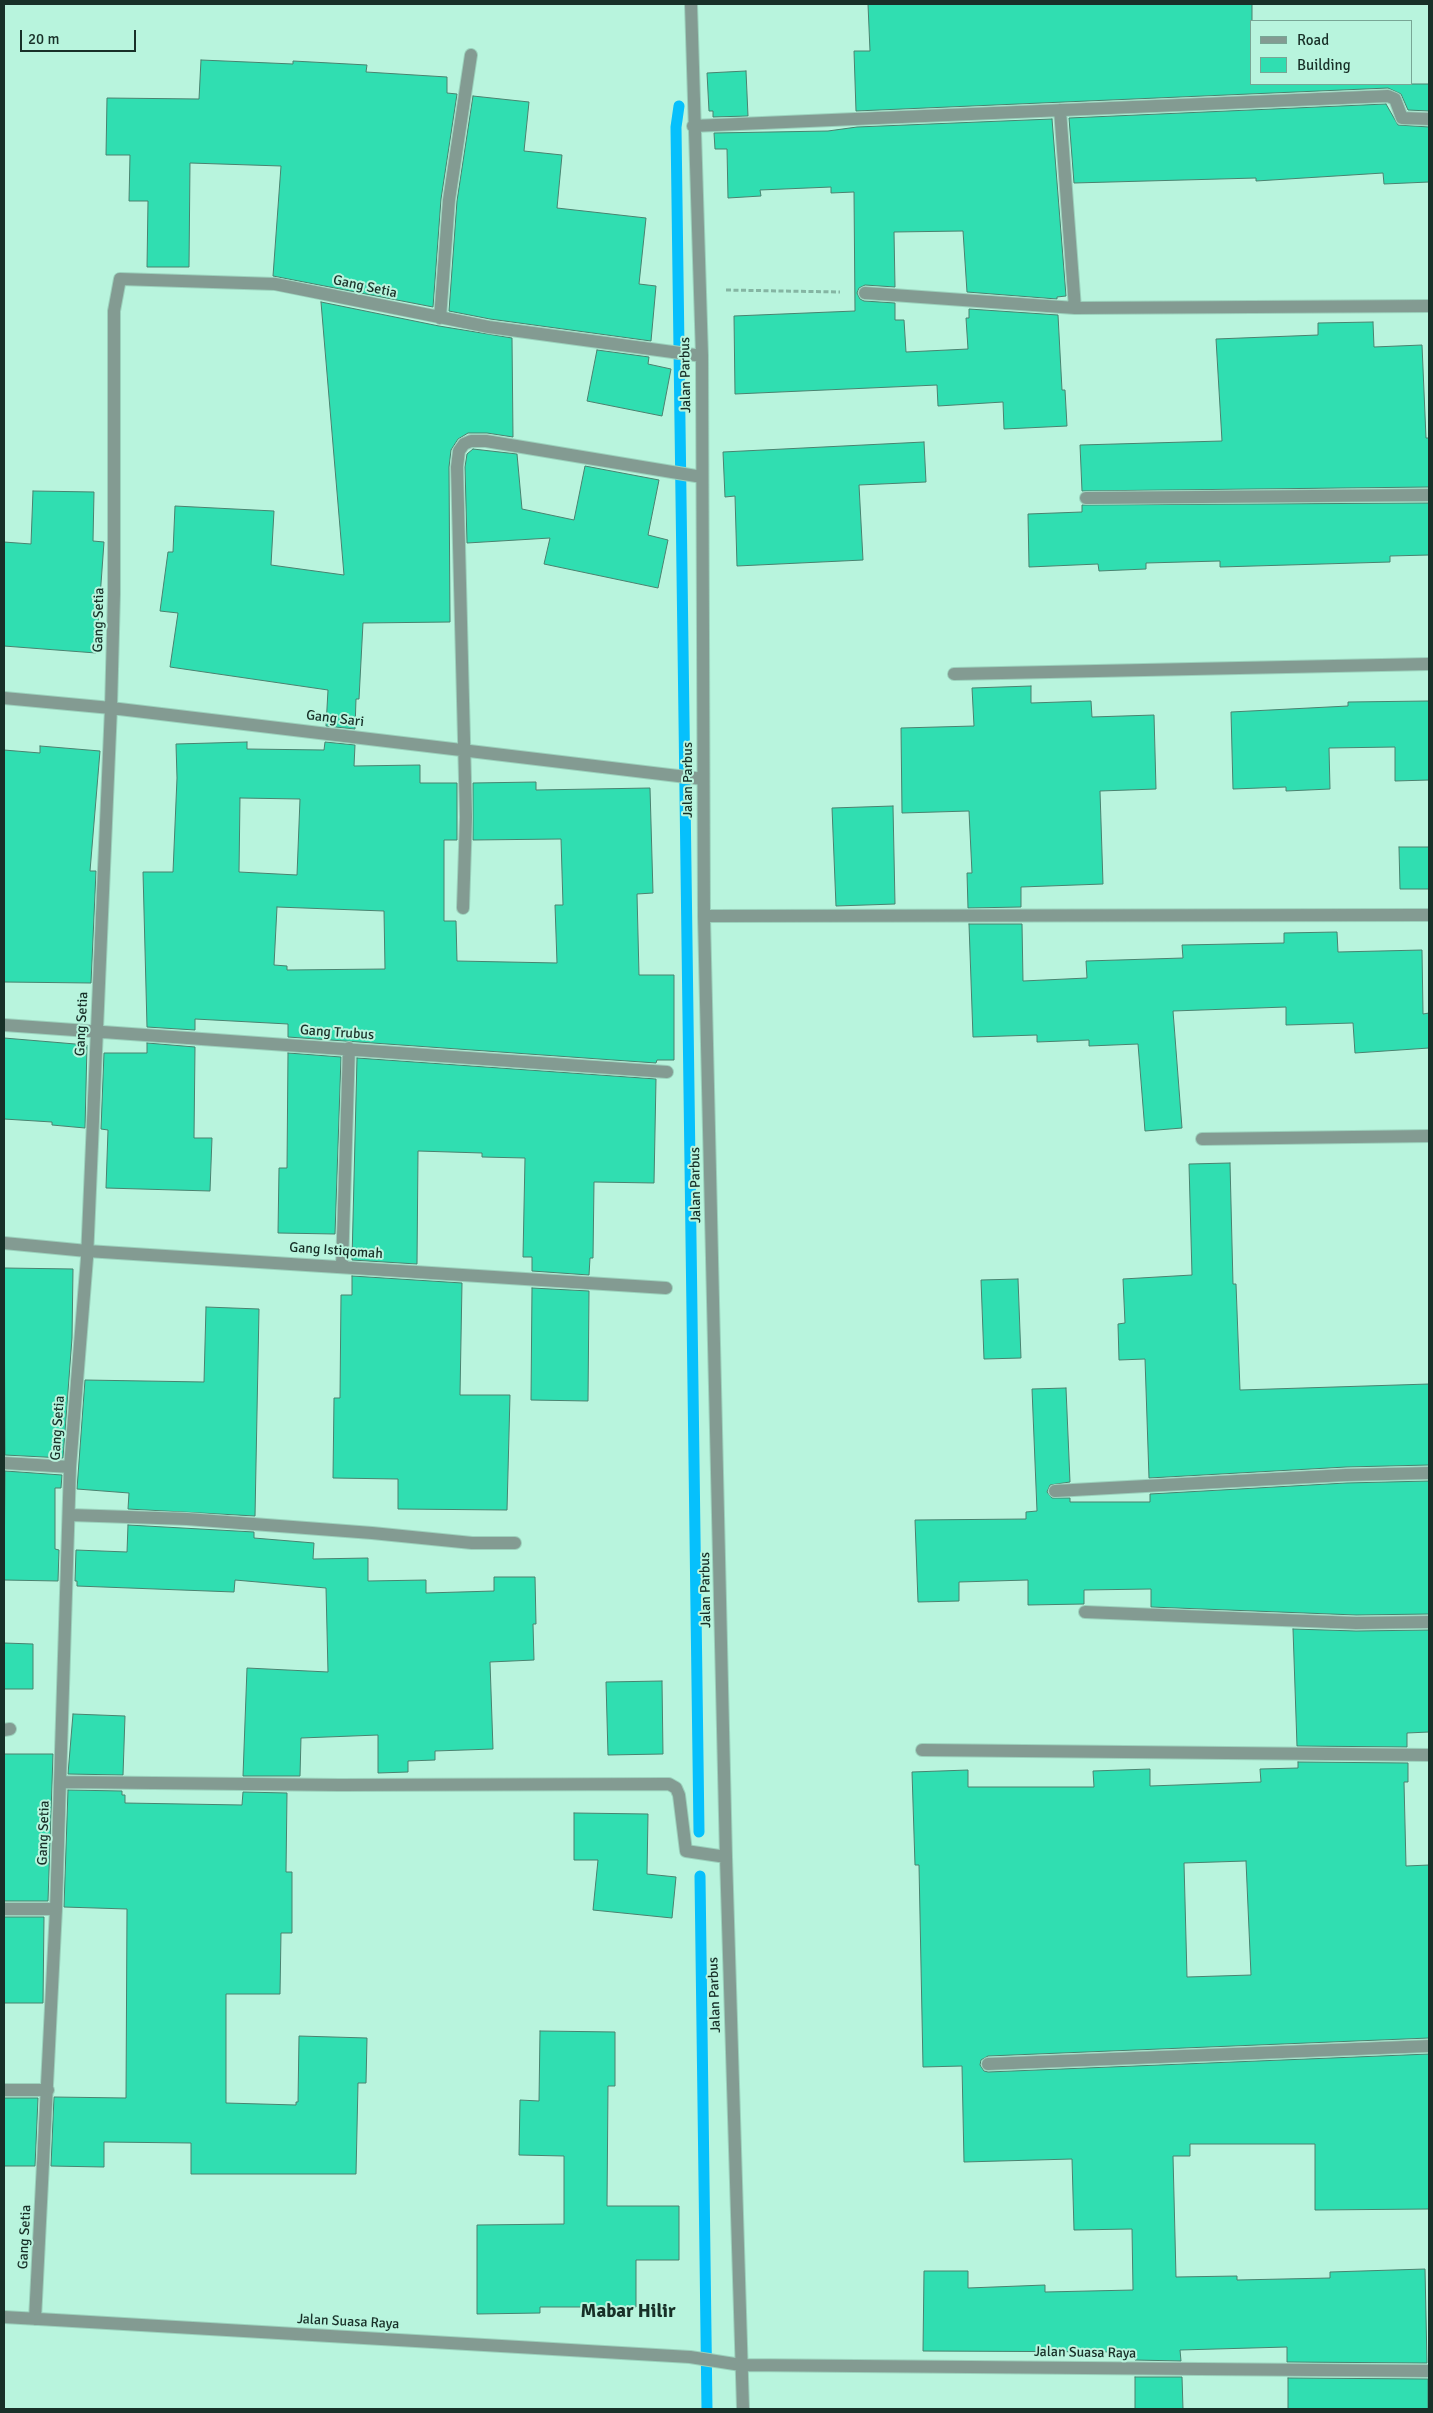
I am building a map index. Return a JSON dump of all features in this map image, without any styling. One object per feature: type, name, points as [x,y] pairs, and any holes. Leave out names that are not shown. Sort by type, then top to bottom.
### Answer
[{"type":"street","name":"Jalan Parbus","points":[[691,4],[693,126],[700,289],[698,356],[700,779],[726,1857],[742,2409]]},
{"type":"street","points":[[440,318],[450,200],[471,55]]},
{"type":"street","points":[[693,126],[1388,96],[1395,98],[1402,118],[1429,118]]},
{"type":"street","points":[[1060,110],[1075,308]]},
{"type":"street","name":"Gang Setia","points":[[35,2319],[56,1909],[70,1515],[70,1467],[87,1250],[111,708],[114,594],[114,311],[120,280],[275,284],[489,327],[698,356]]},
{"type":"street","points":[[865,293],[1075,308],[1429,306]]},
{"type":"street","points":[[463,908],[466,817],[457,467],[459,451],[464,444],[471,441],[486,441],[700,477]]},
{"type":"street","points":[[1086,498],[1429,495]]},
{"type":"street","points":[[954,674],[1429,664]]},
{"type":"street","name":"Gang Sari","points":[[4,698],[111,708],[700,779]]},
{"type":"street","points":[[704,916],[1429,915]]},
{"type":"street","name":"Gang Trubus","points":[[4,1025],[350,1048],[667,1072]]},
{"type":"street","points":[[342,1267],[350,1048]]},
{"type":"street","points":[[1202,1139],[1429,1136]]},
{"type":"street","name":"Gang Istiqomah","points":[[4,1243],[666,1288]]},
{"type":"street","points":[[4,1463],[70,1467]]},
{"type":"street","points":[[1055,1491],[1346,1475],[1429,1473]]},
{"type":"street","points":[[70,1515],[187,1519],[372,1533],[472,1543],[515,1544]]},
{"type":"street","points":[[1085,1612],[1356,1623],[1429,1622]]},
{"type":"street","points":[[922,1750],[1429,1755]]},
{"type":"street","points":[[61,1782],[339,1785],[669,1784],[676,1788],[679,1795],[686,1851],[726,1857]]},
{"type":"street","points":[[4,1909],[56,1909]]},
{"type":"street","points":[[988,2064],[1429,2046]]},
{"type":"street","points":[[4,2090],[48,2090]]},
{"type":"street","name":"Jalan Suasa Raya","points":[[4,2317],[690,2356],[741,2365],[1429,2371]]},
{"type":"path","points":[[700,289],[865,293]]},
{"type":"building","points":[[868,4],[1252,4],[1252,20],[1250,20],[1250,85],[1429,84],[1429,111],[1408,110],[1401,94],[1388,88],[856,111],[854,51],[870,51]]},
{"type":"building","points":[[201,60],[293,64],[293,61],[367,65],[366,72],[447,77],[447,93],[457,94],[441,199],[433,307],[273,276],[281,166],[190,163],[189,267],[147,267],[148,201],[129,201],[130,155],[106,155],[107,98],[199,99]]},
{"type":"building","points":[[746,71],[748,116],[713,117],[713,111],[709,111],[707,73]]},
{"type":"building","points":[[473,96],[529,102],[524,151],[562,155],[557,208],[646,218],[639,284],[656,286],[651,341],[490,319],[449,311],[457,201]]},
{"type":"building","points":[[1386,104],[1398,125],[1429,127],[1429,182],[1384,184],[1383,173],[1256,181],[1256,178],[1074,183],[1069,118]]},
{"type":"building","points":[[1052,119],[1066,296],[1057,297],[1057,299],[967,292],[963,231],[894,232],[895,287],[865,285],[859,288],[857,293],[860,299],[864,301],[895,303],[895,320],[904,320],[906,352],[968,349],[966,318],[969,318],[969,309],[1058,315],[1062,390],[1065,390],[1067,426],[1004,429],[1003,402],[938,406],[937,385],[735,394],[734,316],[855,311],[854,192],[831,193],[831,187],[760,190],[761,196],[728,198],[727,149],[715,149],[714,133],[828,131],[857,127]]},
{"type":"building","points":[[321,302],[439,326],[512,338],[513,437],[487,433],[468,433],[458,439],[451,450],[449,467],[450,622],[363,623],[359,699],[356,699],[355,729],[326,726],[328,690],[170,667],[178,613],[160,611],[168,552],[173,552],[175,506],[274,511],[271,565],[344,575]]},
{"type":"building","points":[[1373,322],[1374,347],[1422,345],[1426,438],[1429,438],[1429,487],[1082,491],[1080,445],[1222,441],[1216,339],[1318,335],[1318,323]]},
{"type":"building","points":[[597,350],[649,357],[648,364],[671,369],[662,416],[587,401]]},
{"type":"building","points":[[924,442],[926,482],[859,485],[863,560],[737,566],[735,496],[725,497],[723,452]]},
{"type":"building","points":[[473,449],[517,454],[522,509],[574,520],[585,466],[659,480],[648,535],[668,540],[658,588],[544,564],[550,538],[467,543],[465,467],[467,454]]},
{"type":"building","points":[[33,491],[94,492],[93,541],[104,542],[96,653],[4,646],[4,542],[31,544]]},
{"type":"building","points":[[1429,503],[1429,555],[1390,556],[1390,562],[1220,567],[1220,561],[1146,563],[1146,569],[1099,571],[1098,564],[1029,567],[1028,514],[1082,512],[1082,505]]},
{"type":"building","points":[[1031,686],[1031,703],[1091,701],[1092,717],[1154,715],[1156,789],[1100,791],[1103,884],[1021,887],[1021,907],[968,908],[967,873],[972,873],[969,811],[902,813],[901,728],[974,726],[972,688]]},
{"type":"building","points":[[1429,701],[1429,780],[1395,781],[1395,747],[1329,748],[1330,789],[1286,791],[1286,787],[1233,789],[1231,712],[1348,706],[1348,702]]},
{"type":"building","points":[[247,742],[247,749],[324,750],[325,742],[355,745],[354,766],[420,765],[420,783],[457,783],[457,840],[444,840],[444,921],[456,921],[457,961],[557,963],[555,905],[563,905],[561,839],[473,840],[473,783],[536,782],[536,790],[650,788],[653,893],[637,894],[639,975],[674,975],[674,1060],[657,1060],[656,1063],[288,1037],[288,1024],[195,1019],[195,1030],[147,1027],[143,872],[173,872],[177,778],[176,744]],"holes":[[[240,798],[300,799],[297,875],[239,872]],[[277,907],[384,911],[385,969],[287,970],[287,966],[274,965]]]},
{"type":"building","points":[[40,746],[100,751],[90,871],[96,871],[91,983],[4,982],[4,750],[40,753]]},
{"type":"building","points":[[893,806],[895,904],[836,906],[832,808]]},
{"type":"building","points":[[1399,847],[1429,847],[1429,889],[1400,889]]},
{"type":"building","points":[[969,924],[1022,924],[1023,981],[1087,978],[1086,961],[1183,958],[1182,945],[1284,943],[1284,933],[1337,932],[1338,952],[1422,950],[1423,1014],[1429,1013],[1429,1048],[1355,1053],[1353,1023],[1286,1025],[1286,1007],[1173,1011],[1182,1128],[1145,1131],[1138,1044],[1089,1046],[1089,1040],[1037,1042],[1037,1035],[973,1037]]},
{"type":"building","points":[[4,1038],[87,1045],[85,1128],[52,1125],[52,1122],[4,1119]]},
{"type":"building","points":[[147,1043],[195,1047],[194,1138],[212,1138],[210,1191],[106,1188],[108,1130],[101,1129],[104,1053],[147,1053]]},
{"type":"building","points":[[288,1053],[341,1057],[335,1234],[278,1233],[279,1168],[287,1168]]},
{"type":"building","points":[[357,1058],[656,1079],[654,1183],[594,1182],[593,1258],[590,1258],[589,1275],[532,1271],[532,1257],[523,1257],[525,1158],[482,1157],[482,1153],[418,1151],[417,1264],[352,1260]]},
{"type":"building","points":[[1230,1163],[1233,1284],[1236,1284],[1240,1390],[1429,1384],[1429,1465],[1346,1467],[1149,1478],[1145,1359],[1119,1360],[1118,1324],[1125,1323],[1123,1279],[1192,1275],[1189,1164]]},
{"type":"building","points":[[4,1268],[73,1269],[72,1338],[63,1458],[5,1455]]},
{"type":"building","points":[[352,1276],[462,1283],[460,1395],[510,1395],[507,1510],[398,1509],[398,1479],[333,1478],[334,1398],[340,1398],[341,1295],[352,1295]]},
{"type":"building","points":[[1018,1279],[1021,1358],[984,1359],[981,1280]]},
{"type":"building","points":[[532,1288],[589,1291],[588,1401],[531,1400]]},
{"type":"building","points":[[206,1307],[259,1309],[255,1516],[128,1509],[129,1493],[77,1489],[85,1380],[204,1382]]},
{"type":"building","points":[[1066,1388],[1070,1482],[1050,1485],[1047,1492],[1052,1498],[1070,1498],[1070,1502],[1150,1502],[1150,1494],[1346,1483],[1429,1481],[1429,1614],[1356,1615],[1151,1607],[1151,1589],[1084,1590],[1084,1604],[1028,1605],[1028,1580],[959,1582],[959,1601],[918,1602],[915,1520],[1026,1519],[1026,1512],[1037,1511],[1032,1389]]},
{"type":"building","points":[[5,1471],[62,1475],[61,1488],[55,1488],[55,1549],[59,1550],[58,1581],[4,1580]]},
{"type":"building","points":[[128,1525],[254,1532],[254,1538],[314,1543],[313,1559],[368,1558],[368,1581],[426,1580],[426,1593],[494,1591],[494,1577],[535,1577],[536,1624],[533,1624],[534,1660],[490,1662],[493,1749],[435,1751],[435,1760],[408,1761],[408,1772],[378,1773],[378,1735],[301,1738],[300,1776],[243,1776],[247,1668],[328,1672],[326,1588],[235,1580],[234,1592],[77,1586],[77,1581],[75,1581],[76,1550],[127,1552]]},
{"type":"building","points":[[1293,1629],[1356,1631],[1429,1630],[1429,1732],[1407,1733],[1407,1747],[1297,1746]]},
{"type":"building","points":[[4,1643],[33,1644],[33,1689],[4,1689]]},
{"type":"building","points":[[662,1681],[663,1754],[608,1755],[606,1682]]},
{"type":"building","points":[[73,1714],[125,1716],[123,1775],[68,1774]]},
{"type":"building","points":[[4,1754],[53,1754],[48,1901],[4,1901]]},
{"type":"building","points":[[1298,1762],[1408,1763],[1408,1782],[1404,1782],[1406,1866],[1429,1865],[1429,2038],[988,2056],[981,2060],[980,2065],[984,2071],[988,2072],[1429,2054],[1429,2209],[1315,2210],[1315,2144],[1190,2144],[1190,2156],[1173,2156],[1176,2277],[1237,2276],[1237,2280],[1330,2278],[1330,2272],[1425,2269],[1427,2363],[1287,2362],[1287,2347],[1180,2350],[1181,2361],[1135,2360],[1134,2352],[923,2351],[924,2271],[968,2271],[968,2288],[1045,2285],[1045,2292],[1133,2290],[1132,2229],[1074,2230],[1072,2159],[964,2162],[962,2066],[923,2067],[919,1865],[915,1865],[912,1772],[968,1770],[968,1787],[1094,1787],[1093,1771],[1150,1769],[1150,1786],[1261,1782],[1260,1769],[1298,1768]],"holes":[[[1246,1861],[1251,1975],[1187,1977],[1184,1863]]]},
{"type":"building","points":[[68,1790],[122,1791],[122,1795],[125,1795],[125,1803],[242,1805],[243,1792],[287,1793],[286,1872],[292,1872],[292,1933],[281,1933],[280,1994],[226,1994],[226,2103],[296,2105],[296,2102],[298,2102],[299,2036],[367,2038],[366,2083],[358,2083],[356,2174],[191,2174],[191,2143],[104,2142],[104,2167],[51,2166],[54,2097],[126,2098],[127,1909],[64,1907]]},
{"type":"building","points":[[574,1813],[648,1814],[647,1874],[676,1877],[672,1918],[593,1910],[598,1860],[574,1860]]},
{"type":"building","points":[[4,1917],[44,1917],[43,2003],[4,2003]]},
{"type":"building","points":[[540,2031],[615,2032],[615,2086],[608,2086],[607,2206],[679,2206],[679,2260],[636,2260],[636,2307],[540,2307],[540,2313],[477,2314],[477,2225],[564,2224],[564,2156],[519,2155],[520,2100],[539,2101]]},
{"type":"building","points":[[4,2098],[38,2098],[35,2166],[4,2166]]},
{"type":"building","points":[[1135,2377],[1182,2377],[1183,2409],[1135,2409]]},
{"type":"building","points":[[1288,2378],[1428,2379],[1428,2409],[1288,2409]]},
{"type":"waterway","points":[[679,106],[676,127],[699,1832]]},
{"type":"waterway","points":[[700,1876],[707,2409]]},
{"type":"district","name":"Mabar Hilir","points":[[628,2312]]}]
